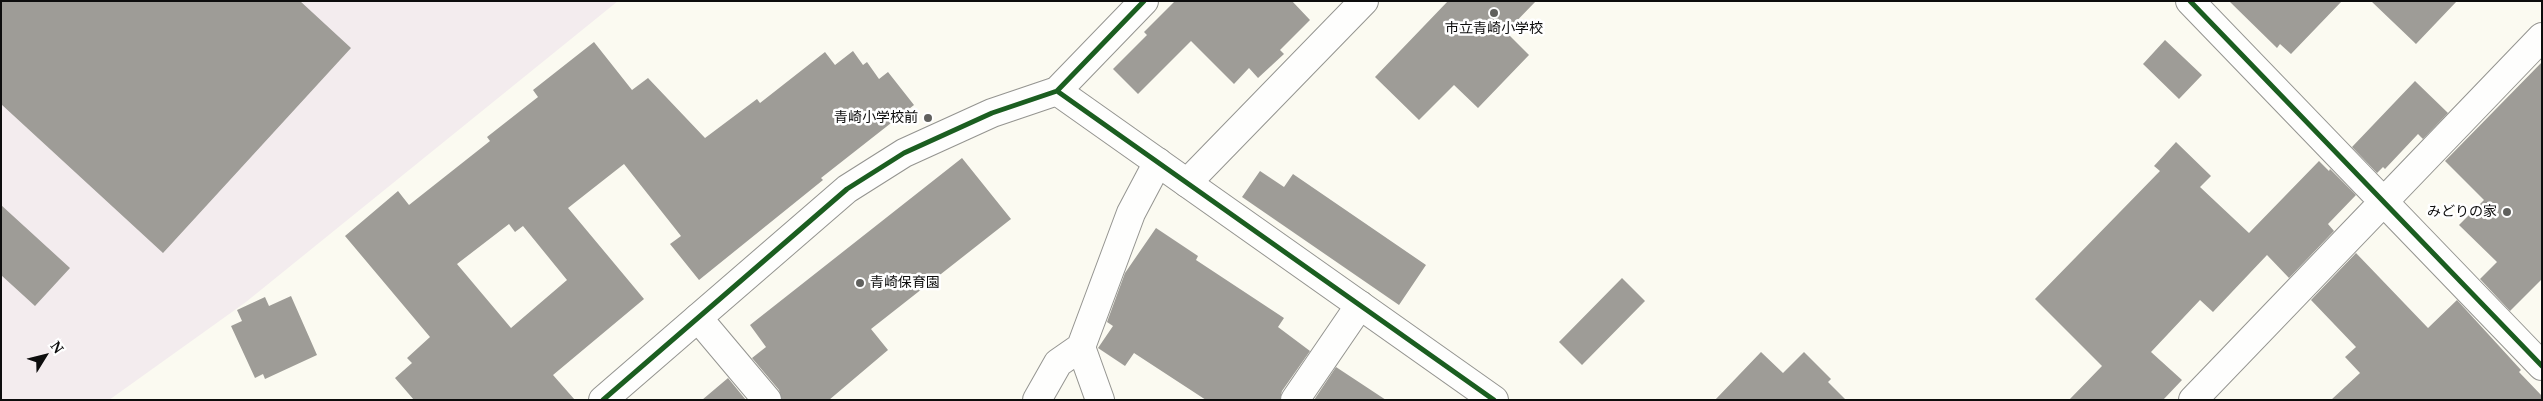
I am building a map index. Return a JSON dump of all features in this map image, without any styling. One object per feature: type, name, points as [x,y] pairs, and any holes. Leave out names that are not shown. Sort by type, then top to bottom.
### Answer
[{"type":"street","points":[[603,400],[847,189],[904,153],[992,113],[1057,90],[1144,1]]},
{"type":"street","points":[[1187,183],[1364,1]]},
{"type":"street","points":[[2190,1],[2542,366]]},
{"type":"street","points":[[2193,400],[2542,37]]},
{"type":"street","points":[[1057,90],[1494,400]]},
{"type":"street","points":[[1037,400],[1058,363],[1081,346],[1131,213],[1158,162]]},
{"type":"street","points":[[1295,400],[1360,305]]},
{"type":"street","points":[[698,318],[767,400]]},
{"type":"street","points":[[1081,346],[1100,400]]},
{"type":"shaded area","points":[[1,1],[618,1],[246,302],[109,400],[1,400]]},
{"type":"building","points":[[1,1],[300,1],[351,48],[163,253],[1,104]]},
{"type":"building","points":[[1175,1],[1292,1],[1310,20],[1280,50],[1284,54],[1258,78],[1249,68],[1234,84],[1191,41],[1138,94],[1113,69],[1147,35],[1144,32]]},
{"type":"building","name":"市立青崎小学校","points":[[1448,1],[1536,1],[1506,32],[1529,55],[1478,108],[1454,85],[1419,120],[1375,77]]},
{"type":"building","points":[[2229,1],[2342,1],[2291,54],[2280,44],[2277,48]]},
{"type":"building","points":[[2371,1],[2457,1],[2416,44]]},
{"type":"building","points":[[2165,40],[2202,75],[2179,99],[2143,64]]},
{"type":"building","points":[[594,42],[632,90],[648,78],[705,138],[757,99],[760,103],[825,52],[835,65],[853,51],[863,65],[867,62],[879,79],[888,72],[914,105],[821,178],[823,180],[699,280],[670,244],[681,236],[624,164],[568,208],[644,299],[553,375],[575,400],[414,400],[395,378],[412,363],[407,358],[430,337],[345,236],[398,191],[409,205],[490,141],[487,137],[538,97],[533,90]],"holes":[[[509,224],[515,232],[523,226],[567,280],[511,328],[457,264]]]},
{"type":"building","name":"みどりの家","points":[[2542,62],[2542,279],[2510,311],[2480,279],[2497,262],[2459,225],[2484,200],[2445,161]]},
{"type":"building","points":[[2415,81],[2448,113],[2423,139],[2418,134],[2385,169],[2383,167],[2377,173],[2352,147]]},
{"type":"building","points":[[2176,142],[2211,176],[2200,187],[2249,233],[2319,161],[2329,171],[2330,169],[2356,195],[2328,224],[2334,231],[2289,278],[2267,255],[2213,312],[2200,300],[2151,352],[2182,380],[2163,400],[2069,400],[2102,366],[2035,299],[2160,171],[2154,166]]},
{"type":"building","points":[[962,158],[1011,219],[871,329],[888,350],[829,400],[782,400],[779,390],[752,358],[766,347],[750,325]]},
{"type":"building","points":[[1260,171],[1284,187],[1293,174],[1426,265],[1399,305],[1242,197]]},
{"type":"building","points":[[1,205],[70,268],[35,306],[1,275]]},
{"type":"building","points":[[1156,228],[1198,256],[1196,260],[1284,318],[1278,327],[1310,351],[1282,391],[1280,400],[1206,400],[1134,353],[1125,366],[1098,348],[1113,326],[1107,322],[1125,273]]},
{"type":"building","points":[[2356,253],[2428,328],[2457,300],[2521,370],[2519,372],[2542,396],[2542,400],[2331,400],[2360,373],[2345,357],[2356,347],[2311,300]]},
{"type":"building","points":[[1622,278],[1645,301],[1582,365],[1559,342]]},
{"type":"building","points":[[291,296],[317,355],[265,379],[263,374],[255,378],[231,326],[242,321],[237,310],[265,297],[269,306]]},
{"type":"building","points":[[1761,352],[1783,373],[1804,352],[1831,379],[1828,382],[1846,400],[1715,400]]},
{"type":"building","points":[[1336,367],[1386,400],[1314,400]]},
{"type":"building","points":[[728,378],[746,400],[702,400]]},
{"type":"cycle path","points":[[603,400],[847,189],[904,153],[992,113],[1057,91],[1144,1]]},
{"type":"cycle path","points":[[2190,1],[2542,366]]},
{"type":"cycle path","points":[[1057,91],[1494,400]]},
{"type":"place","name":"市立青崎小学校","points":[[1494,13]]},
{"type":"place","name":"青崎小学校前","points":[[928,118]]},
{"type":"place","name":"みどりの家","points":[[2507,212]]},
{"type":"place","name":"青崎保育園","points":[[860,283]]}]
